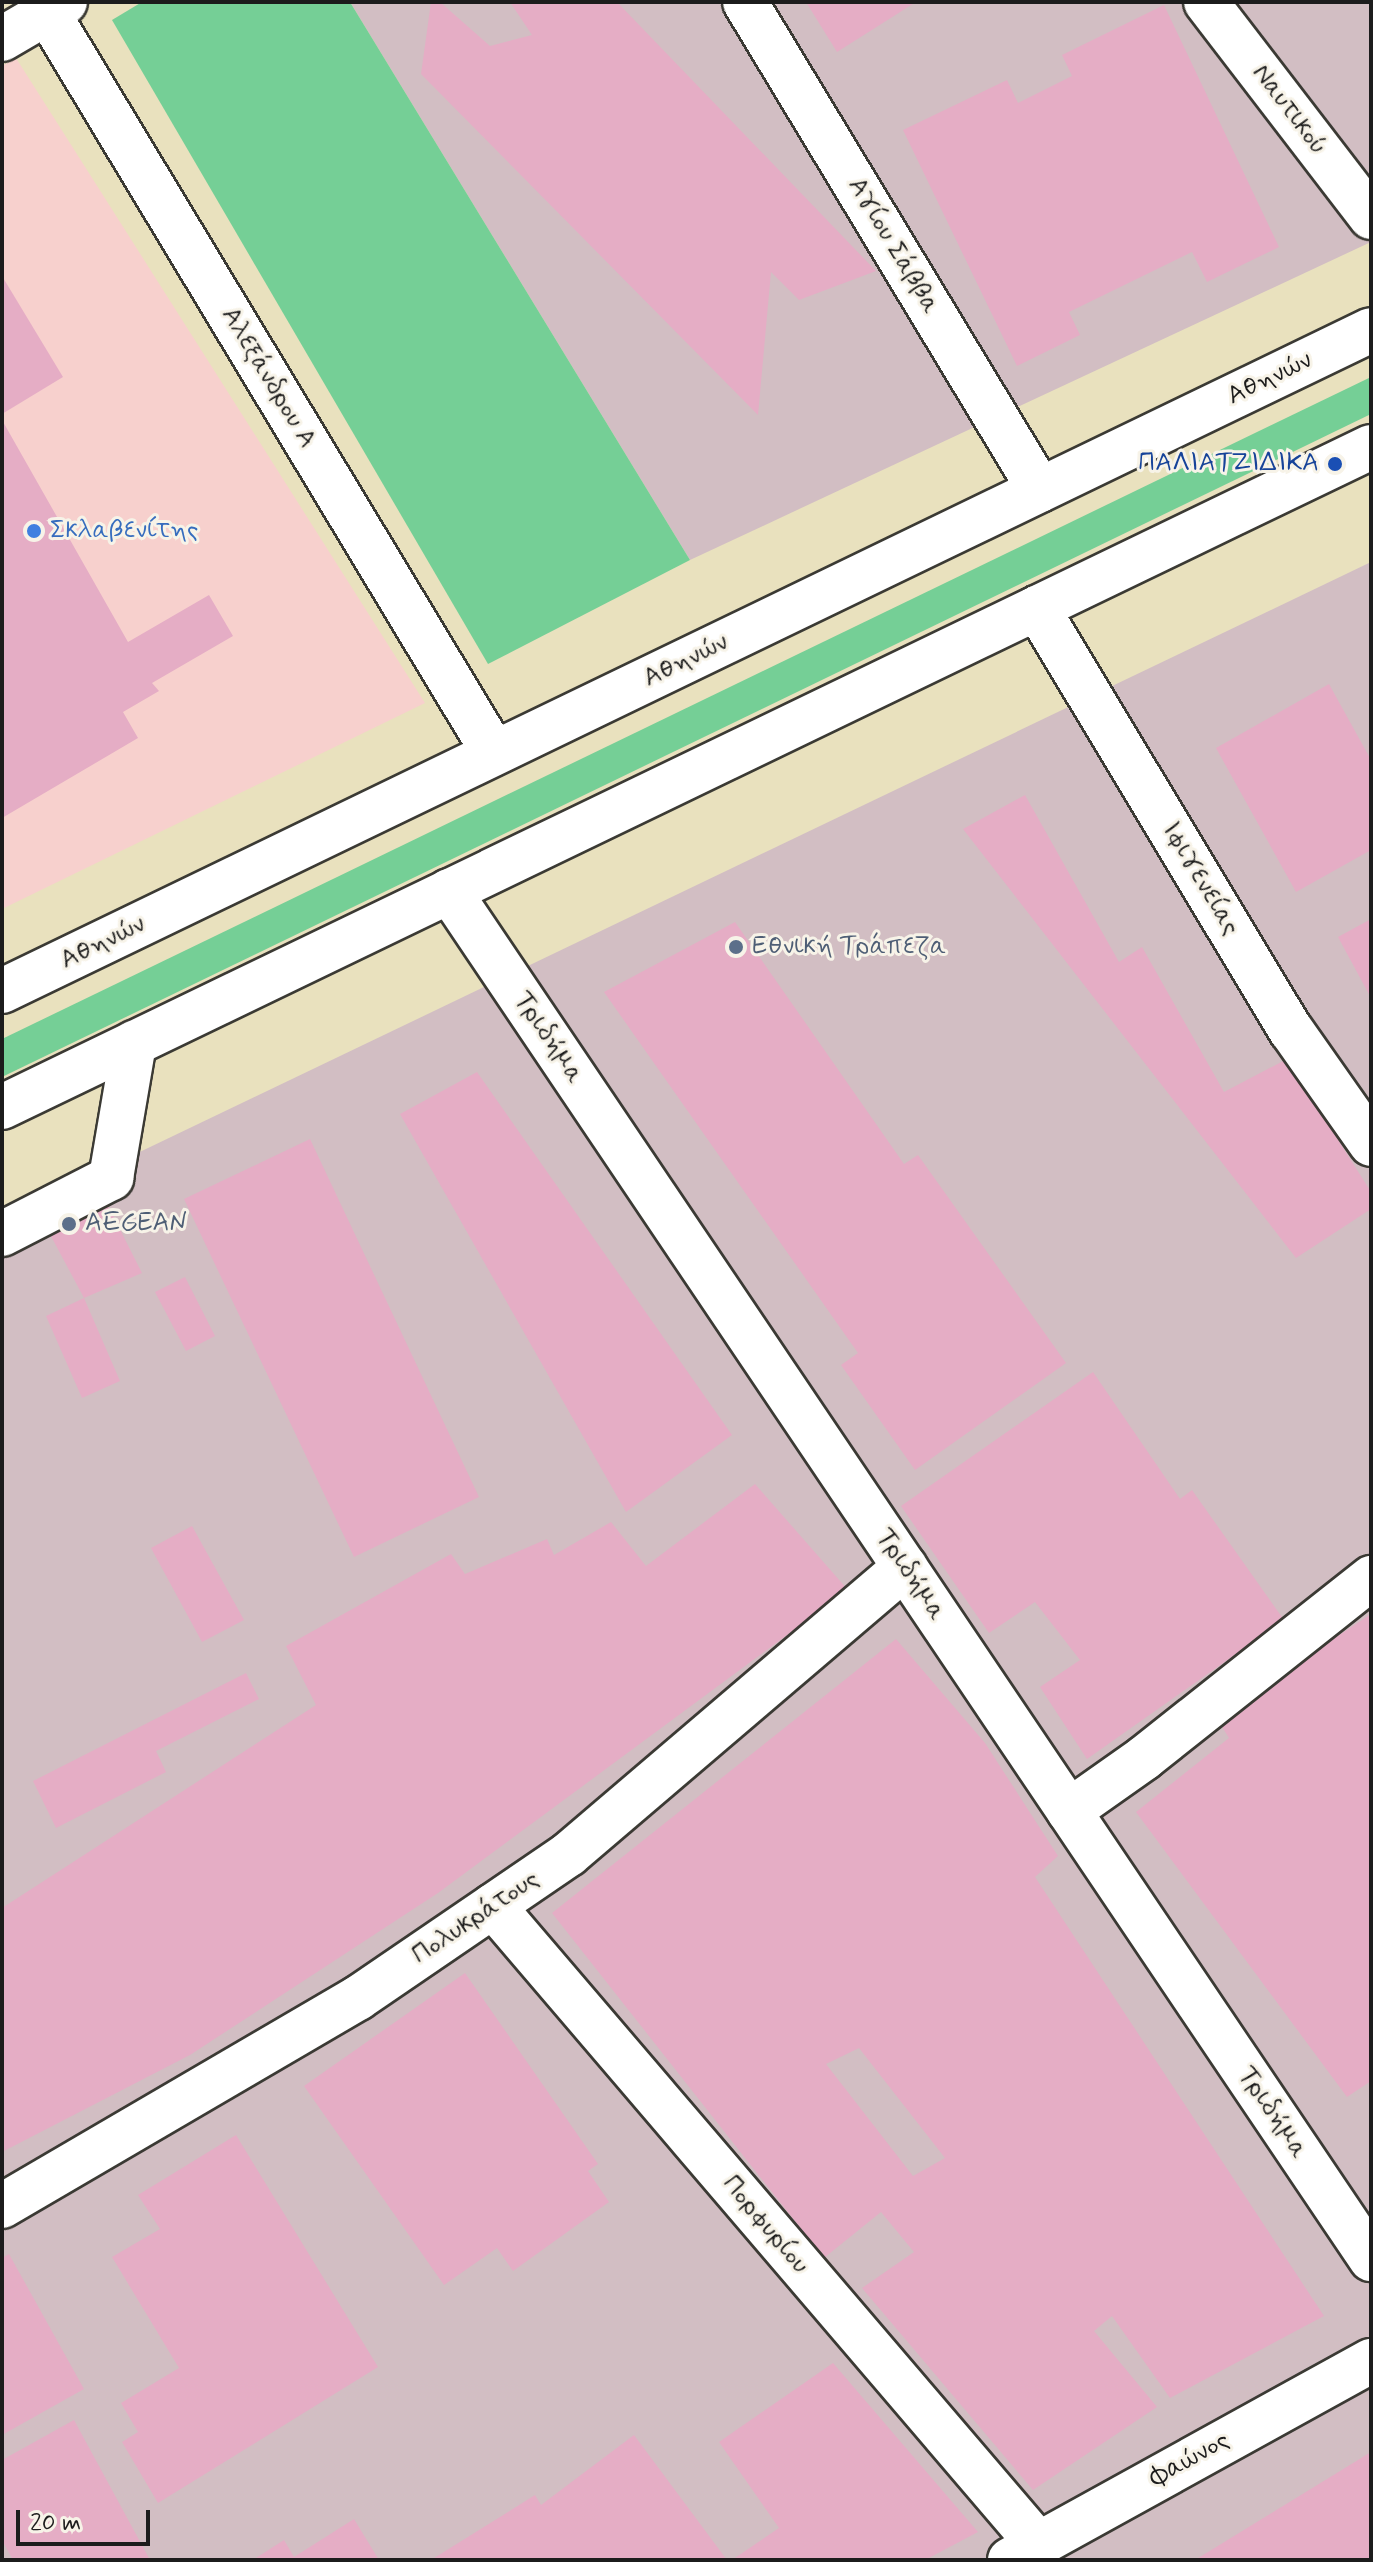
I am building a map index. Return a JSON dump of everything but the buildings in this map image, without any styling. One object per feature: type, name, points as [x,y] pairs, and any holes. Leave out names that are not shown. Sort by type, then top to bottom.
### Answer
[{"type":"main road","name":"Αγίου Σάββα","points":[[745,2],[1040,490]]},
{"type":"main road","name":"Ναυτικού","points":[[1206,2],[1371,217]]},
{"type":"main road","points":[[2,39],[51,6]]},
{"type":"main road","name":"Αλεξάνδρου Α","points":[[51,6],[494,753]]},
{"type":"main road","name":"Αθηνών","points":[[2,991],[1371,330]]},
{"type":"main road","points":[[2,1107],[1371,447]]},
{"type":"main road","name":"Ιφιγενείας","points":[[1037,608],[1291,1030],[1371,1144]]},
{"type":"main road","name":"Τριδήμα","points":[[449,891],[1371,2259]]},
{"type":"main road","points":[[2,1234],[111,1178],[134,1043]]},
{"type":"main road","name":"Πολυκράτους","points":[[2,2206],[358,1998],[569,1854],[905,1567]]},
{"type":"main road","points":[[1069,1811],[1144,1758],[1371,1578]]},
{"type":"main road","name":"Πορφυρίου","points":[[493,1906],[1024,2552]]},
{"type":"main road","name":"Φαώνος","points":[[1024,2552],[1371,2361]]},
{"type":"shaded area","points":[[350,2],[1371,2],[1371,242],[690,560]]},
{"type":"shaded area","points":[[16,58],[425,703],[2,909],[2,66]]},
{"type":"shaded area","points":[[1371,562],[1371,2560],[2,2560],[2,1218]]},
{"type":"green space","points":[[142,2],[350,2],[690,560],[488,664],[112,20]]},
{"type":"green space","points":[[1371,377],[1371,414],[2,1077],[2,1039]]},
{"type":"place","name":"ΠΑΛΙΑΤΖΙΔΙΚΑ","points":[[1335,464]]},
{"type":"place","name":"Σκλαβενίτης","points":[[34,531]]},
{"type":"place","name":"Εθνική Τράπεζα","points":[[736,947]]},
{"type":"place","name":"AEGEAN","points":[[69,1224]]}]
